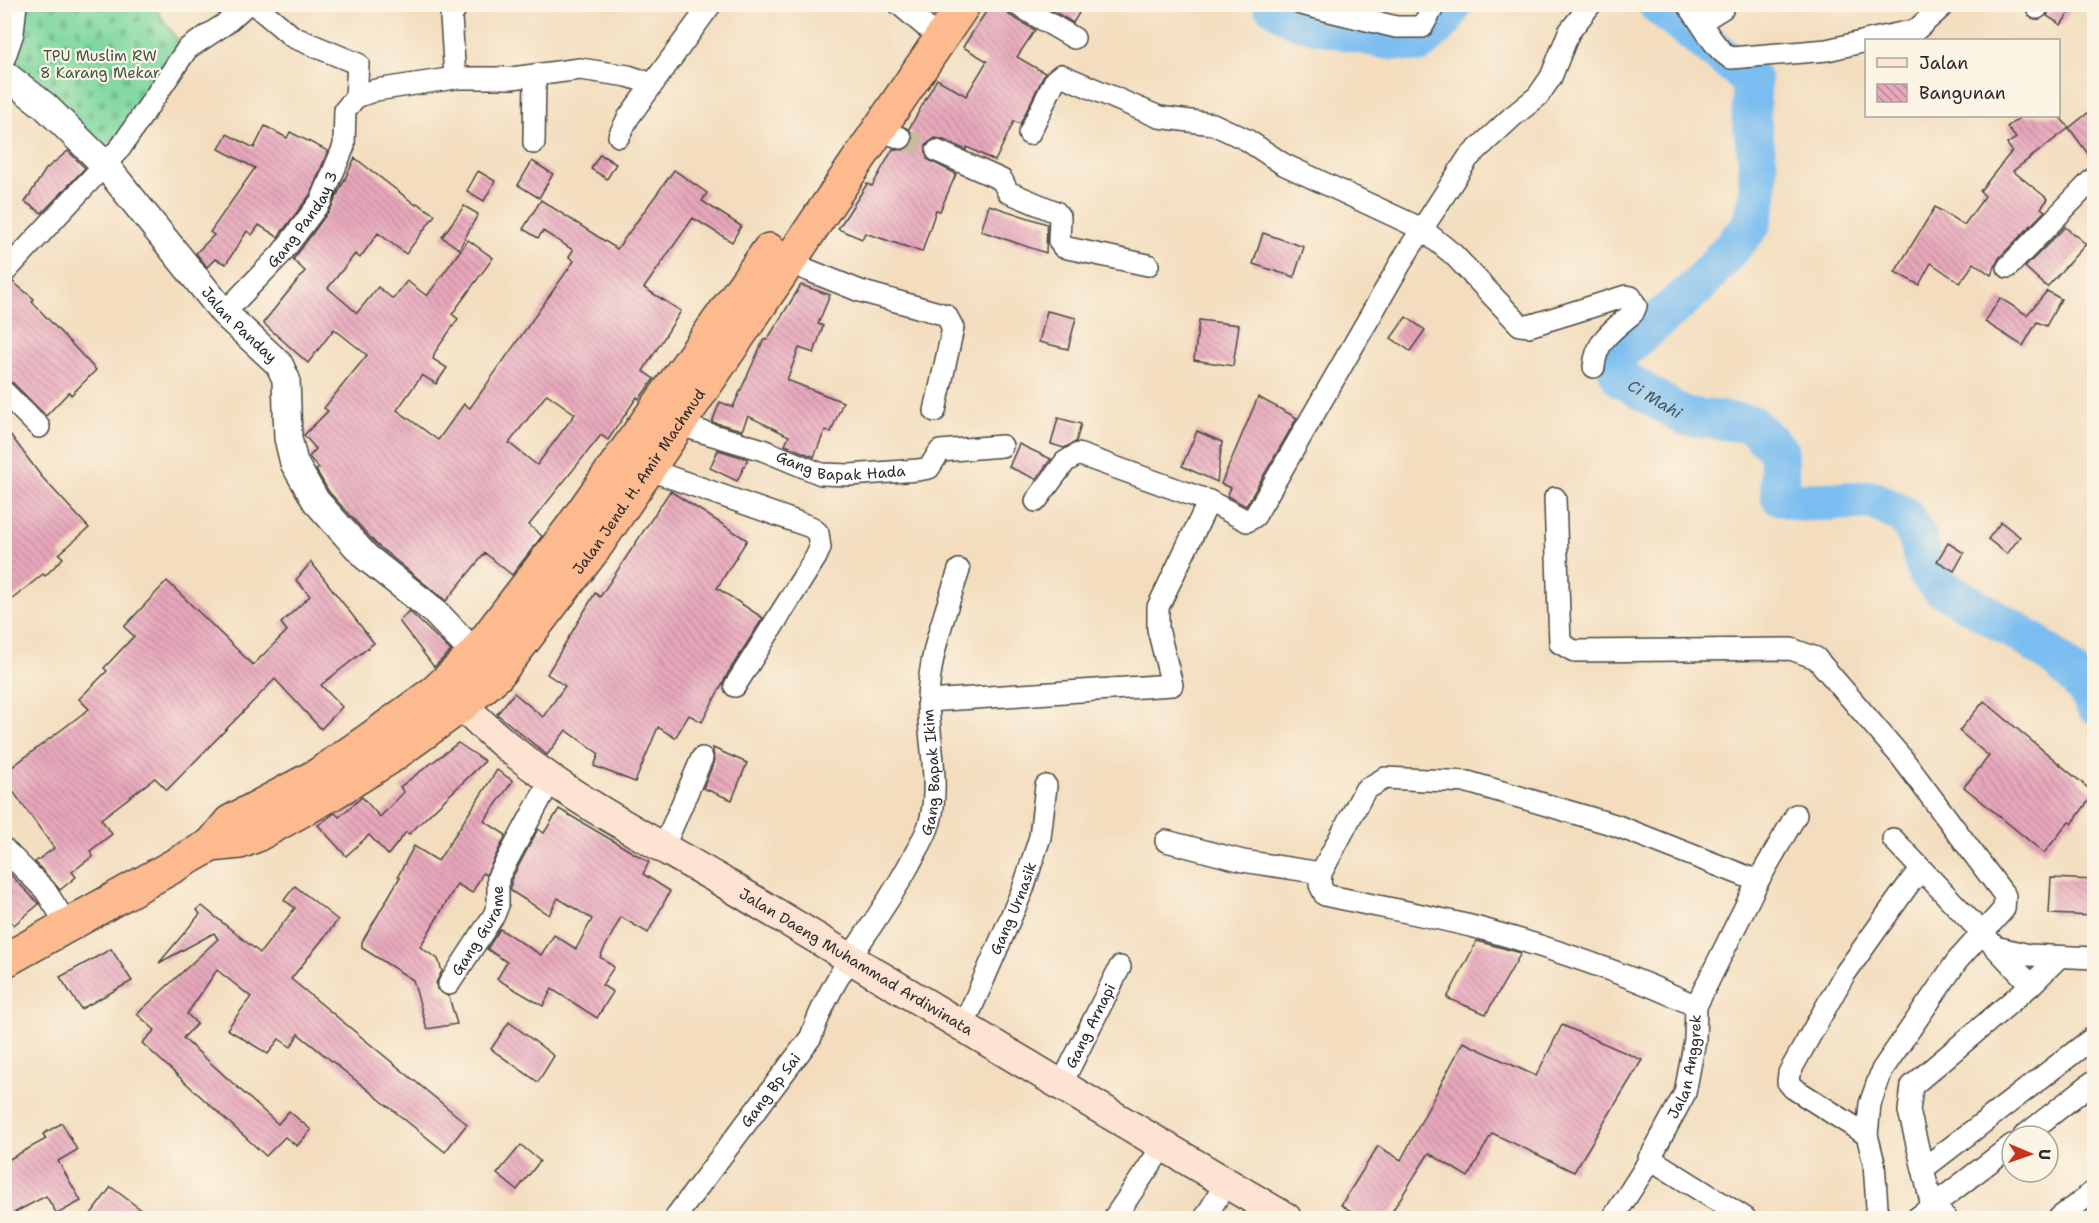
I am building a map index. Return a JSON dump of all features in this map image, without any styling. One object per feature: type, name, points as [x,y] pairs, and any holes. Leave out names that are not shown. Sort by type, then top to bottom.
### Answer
[{"type":"highway","name":"Jalan Jend. H. Amir Machmud","points":[[4,961],[211,845],[240,842],[255,836],[331,794],[389,758],[453,694],[486,665],[594,549],[676,424],[788,262],[890,134],[964,4]]},
{"type":"highway","name":"Jalan Jend. H. Amir Machmud","points":[[486,665],[572,528],[932,15]]},
{"type":"main road","name":"Jalan Daeng Muhammad Ardiwinata","points":[[453,694],[550,781],[664,846],[963,1027],[1286,1218]]},
{"type":"street","points":[[4,59],[13,33],[16,4]]},
{"type":"street","points":[[4,273],[104,164],[142,118],[187,49],[225,24],[247,4]]},
{"type":"street","name":"Gang Panday 3","points":[[224,313],[280,254],[321,201],[344,146],[358,64],[293,37],[254,4]]},
{"type":"street","points":[[455,78],[451,17],[458,4]]},
{"type":"street","points":[[619,136],[652,84],[711,4]]},
{"type":"street","points":[[899,4],[932,15]]},
{"type":"street","points":[[1016,4],[1074,38]]},
{"type":"street","points":[[1301,4],[1396,27],[1422,27],[1435,4]]},
{"type":"street","points":[[1036,501],[1065,462],[1078,454],[1209,501],[1241,519],[1247,520],[1255,516],[1422,229],[1468,158],[1538,96],[1551,77],[1569,32],[1591,4]]},
{"type":"street","points":[[1687,4],[1702,21],[1718,49],[1731,58],[1827,50],[1865,42]]},
{"type":"street","points":[[1877,39],[1916,30],[1945,4]]},
{"type":"street","points":[[1702,21],[1724,6]]},
{"type":"street","points":[[350,103],[376,90],[455,78],[535,76],[580,69],[628,76],[652,84]]},
{"type":"street","name":"Jalan Panday","points":[[4,74],[45,106],[104,164],[224,313],[279,364],[286,379],[288,438],[294,463],[328,517],[366,557],[433,610],[486,665]]},
{"type":"street","points":[[1029,134],[1055,80],[1061,75],[1159,117],[1213,124],[1247,140],[1282,164],[1422,229],[1454,255],[1520,325],[1529,326],[1626,296],[1631,297],[1635,306],[1634,313],[1602,339],[1594,356],[1594,367]]},
{"type":"street","points":[[534,143],[535,76]]},
{"type":"street","points":[[938,151],[1002,180],[1008,192],[1056,212],[1060,218],[1059,241],[1063,247],[1148,265]]},
{"type":"street","points":[[2008,267],[2094,178]]},
{"type":"street","points":[[788,262],[860,291],[946,315],[953,328],[935,411]]},
{"type":"street","points":[[4,392],[39,427]]},
{"type":"street","name":"Gang Bapak Hada","points":[[676,424],[763,450],[821,474],[850,476],[929,468],[940,451],[1002,446]]},
{"type":"street","points":[[647,469],[811,527],[818,533],[820,548],[816,557],[735,686]]},
{"type":"street","points":[[1555,498],[1560,643],[1574,651],[1791,649],[1816,658],[1902,758],[2005,896],[2004,909],[1957,961],[1882,1070],[1870,1104],[1867,1135],[1874,1163],[1877,1208],[1874,1218]]},
{"type":"street","points":[[928,701],[1172,685],[1158,629],[1158,607],[1209,501]]},
{"type":"street","name":"Gang Bapak Ikim","points":[[850,958],[894,894],[930,822],[933,799],[928,701],[933,652],[959,570]]},
{"type":"street","points":[[664,846],[702,758]]},
{"type":"street","points":[[1696,1006],[1638,979],[1483,929],[1325,895],[1320,885],[1321,873],[1365,790],[1385,778],[1468,782],[1614,825],[1758,881]]},
{"type":"street","name":"Gang Gurame","points":[[449,984],[494,915],[498,905],[498,877],[550,781]]},
{"type":"street","name":"Gang Urnasik","points":[[963,1027],[1023,889],[1040,837],[1046,786]]},
{"type":"street","name":"Jalan Anggrek","points":[[1613,1218],[1685,1093],[1695,1040],[1696,1006],[1758,881],[1796,815]]},
{"type":"street","points":[[1893,839],[1982,934],[1999,948],[2031,985]]},
{"type":"street","points":[[1166,841],[1243,861],[1321,873]]},
{"type":"street","points":[[4,849],[45,890],[68,926]]},
{"type":"street","points":[[1867,1135],[1793,1088],[1788,1082],[1789,1073],[1844,975],[1911,881],[1922,872]]},
{"type":"street","points":[[1999,948],[2059,957],[2094,958]]},
{"type":"street","points":[[2000,1155],[1932,1214],[1909,1111],[1912,1086],[2031,985],[2059,957]]},
{"type":"street","name":"Gang Bp Sai","points":[[677,1215],[811,1037],[820,1010],[850,958]]},
{"type":"street","name":"Gang Arnapi","points":[[1061,1085],[1120,967]]},
{"type":"street","points":[[1923,1169],[2094,1037]]},
{"type":"street","points":[[2039,1124],[2094,1081]]},
{"type":"street","points":[[1114,1218],[1163,1146]]},
{"type":"street","points":[[1649,1158],[1745,1218]]},
{"type":"street","points":[[1205,1218],[1226,1183]]},
{"type":"street","points":[[2063,1217],[2094,1191]]},
{"type":"green space","name":"TPU Muslim RW 8 Karang Mekar","points":[[20,5],[153,5],[183,48],[107,157],[5,68]]},
{"type":"building","points":[[991,4],[1003,4],[1009,15],[1035,30],[1017,57],[1045,73],[1020,124],[1014,121],[995,161],[967,147],[966,150],[942,139],[935,138],[926,145],[927,159],[956,174],[940,211],[936,210],[922,252],[865,233],[862,239],[838,229],[867,184],[872,186],[893,149],[904,150],[913,143],[913,135],[909,129],[937,79],[966,96],[987,61],[963,47]]},
{"type":"building","points":[[1042,4],[1065,4],[1079,13],[1073,23]]},
{"type":"building","points":[[2052,4],[2075,4],[2061,25],[2047,16]]},
{"type":"building","points":[[2094,108],[2094,162],[2069,128]]},
{"type":"building","points":[[2021,117],[2060,117],[2069,128],[2013,171],[2048,199],[2041,208],[2045,211],[1999,258],[1991,275],[1974,263],[1960,283],[1931,263],[1919,285],[1895,272],[1935,207],[1964,225],[1985,196],[1980,191],[2012,151],[2007,144],[2016,138],[2007,127]]},
{"type":"building","points":[[265,126],[287,138],[290,132],[328,151],[310,195],[278,237],[259,225],[252,235],[247,231],[226,264],[215,259],[207,267],[196,253],[214,235],[210,232],[255,168],[219,149],[227,134],[254,148]]},
{"type":"building","points":[[68,151],[85,168],[42,213],[25,202],[46,169]]},
{"type":"building","points":[[600,154],[616,164],[607,179],[591,169]]},
{"type":"building","points":[[355,158],[416,205],[417,203],[435,215],[406,254],[378,233],[360,258],[355,254],[328,288],[357,313],[378,287],[393,299],[407,281],[427,296],[468,240],[493,258],[452,314],[458,319],[435,352],[433,359],[447,368],[436,384],[422,375],[397,410],[438,440],[464,404],[470,408],[574,261],[569,257],[573,250],[543,231],[538,238],[523,229],[541,200],[617,249],[674,170],[707,193],[702,201],[741,226],[732,242],[693,218],[644,288],[681,311],[643,371],[654,379],[639,399],[637,397],[608,440],[601,435],[529,525],[542,536],[512,575],[485,553],[446,601],[377,545],[329,492],[316,470],[319,468],[309,457],[316,449],[304,435],[328,411],[324,408],[367,355],[334,329],[308,363],[263,323],[305,271],[293,260],[331,208]],"holes":[[[547,394],[575,414],[537,465],[509,443]]]},
{"type":"building","points":[[532,161],[553,174],[539,198],[518,185]]},
{"type":"building","points":[[478,171],[495,181],[484,201],[467,191]]},
{"type":"building","points":[[989,205],[1047,224],[1046,253],[981,231]]},
{"type":"building","points":[[464,206],[478,214],[459,249],[442,237]]},
{"type":"building","points":[[2065,227],[2086,244],[2047,287],[2025,267]]},
{"type":"building","points":[[1263,233],[1304,247],[1294,277],[1253,264]]},
{"type":"building","points":[[13,282],[34,299],[32,302],[96,370],[71,395],[69,392],[46,416],[13,383],[4,380],[4,285]]},
{"type":"building","points":[[801,285],[830,295],[818,324],[823,326],[814,353],[799,348],[787,380],[843,402],[831,432],[825,430],[814,457],[785,445],[789,436],[748,416],[742,430],[712,422],[720,402],[733,407],[764,339],[767,340]]},
{"type":"building","points":[[2047,291],[2061,299],[2046,326],[2037,322],[2023,346],[1985,322],[2000,298],[2027,315]]},
{"type":"building","points":[[1047,311],[1076,318],[1068,349],[1039,342]]},
{"type":"building","points":[[1406,317],[1425,330],[1410,351],[1391,338]]},
{"type":"building","points":[[1199,320],[1239,325],[1233,366],[1194,360]]},
{"type":"building","points":[[1258,397],[1297,418],[1246,506],[1227,496],[1231,488],[1221,484]]},
{"type":"building","points":[[1058,418],[1081,424],[1076,442],[1064,448],[1051,444]]},
{"type":"building","points":[[4,426],[41,476],[89,528],[59,554],[63,558],[45,576],[43,574],[4,606]]},
{"type":"building","points":[[1197,431],[1222,442],[1217,482],[1182,466]]},
{"type":"building","points":[[1019,444],[1051,459],[1036,479],[1009,467]]},
{"type":"building","points":[[718,450],[748,459],[737,481],[710,468]]},
{"type":"building","points":[[670,491],[747,540],[717,588],[763,618],[728,673],[702,722],[689,715],[675,738],[658,727],[635,782],[594,766],[599,754],[566,730],[547,755],[497,714],[514,693],[543,717],[565,686],[547,674],[595,593],[600,597]]},
{"type":"building","points":[[2001,522],[2020,537],[2007,554],[1988,539]]},
{"type":"building","points":[[1948,543],[1964,553],[1954,571],[1937,561]]},
{"type":"building","points":[[311,562],[374,643],[321,685],[342,707],[321,729],[275,679],[167,790],[155,778],[101,819],[112,834],[90,851],[93,856],[72,872],[76,877],[60,890],[35,862],[54,848],[4,779],[4,773],[89,709],[79,699],[107,671],[104,668],[134,636],[124,627],[167,581],[253,665],[287,631],[281,623],[310,596],[296,580]]},
{"type":"building","points":[[409,611],[451,651],[434,667],[399,621]]},
{"type":"building","points":[[1984,701],[2094,793],[2072,824],[2069,822],[2044,853],[1964,787],[1989,756],[1959,731]]},
{"type":"building","points":[[458,743],[485,761],[409,834],[406,832],[388,855],[369,835],[346,856],[318,825],[335,813],[339,817],[362,797],[380,817],[404,792],[400,787]]},
{"type":"building","points":[[713,748],[747,763],[732,800],[703,788],[714,762]]},
{"type":"building","points":[[497,770],[513,781],[484,821],[506,835],[486,875],[483,873],[472,893],[457,884],[420,947],[438,959],[442,971],[436,983],[437,989],[449,997],[457,1024],[427,1029],[413,980],[362,948],[362,942],[400,877],[398,876],[414,846],[438,861]]},
{"type":"building","points":[[559,809],[649,862],[643,874],[670,891],[648,933],[621,917],[600,957],[614,967],[602,985],[613,992],[597,1018],[552,989],[543,1006],[497,979],[507,962],[487,949],[500,929],[541,955],[554,935],[576,949],[592,919],[558,898],[549,915],[511,891],[511,880],[538,829],[544,833]]},
{"type":"building","points":[[4,868],[39,904],[14,925],[4,913]]},
{"type":"building","points":[[2051,878],[2094,880],[2094,916],[2049,914]]},
{"type":"building","points":[[295,886],[338,920],[291,979],[467,1124],[445,1152],[298,1034],[291,1047],[279,1039],[268,1054],[227,1029],[251,997],[217,970],[187,1014],[197,1024],[183,1038],[278,1124],[289,1111],[311,1130],[297,1146],[285,1137],[266,1156],[142,1043],[155,1030],[137,1014],[218,939],[214,933],[159,963],[200,914],[197,910],[202,906],[260,953],[295,908],[284,900]]},
{"type":"building","points":[[1477,941],[1521,953],[1486,1014],[1447,998]]},
{"type":"building","points":[[111,949],[132,981],[81,1009],[60,977]]},
{"type":"building","points":[[509,1022],[554,1056],[538,1082],[491,1049]]},
{"type":"building","points":[[1562,1025],[1642,1060],[1574,1172],[1492,1133],[1468,1177],[1429,1153],[1388,1218],[1363,1218],[1341,1205],[1378,1146],[1401,1160],[1463,1042],[1536,1076]]},
{"type":"building","points":[[62,1123],[77,1150],[58,1161],[81,1201],[57,1214],[46,1196],[4,1218],[4,1162],[46,1139],[43,1134]]},
{"type":"building","points":[[521,1145],[540,1161],[517,1190],[497,1174]]},
{"type":"building","points":[[111,1187],[152,1218],[88,1218]]},
{"type":"waterway","name":"Ci Mahi","points":[[1272,4],[1297,20],[1386,40],[1420,43],[1444,20],[1453,4]]},
{"type":"waterway","name":"Ci Mahi","points":[[1657,4],[1752,80],[1751,117],[1758,163],[1758,199],[1751,225],[1697,287],[1618,354],[1616,367],[1622,379],[1684,416],[1751,424],[1779,451],[1780,496],[1801,502],[1873,500],[1905,516],[1917,536],[1926,573],[1938,585],[2002,622],[2046,652],[2082,685],[2094,704]]},
{"type":"tunnel","points":[[901,138],[937,151]]}]
